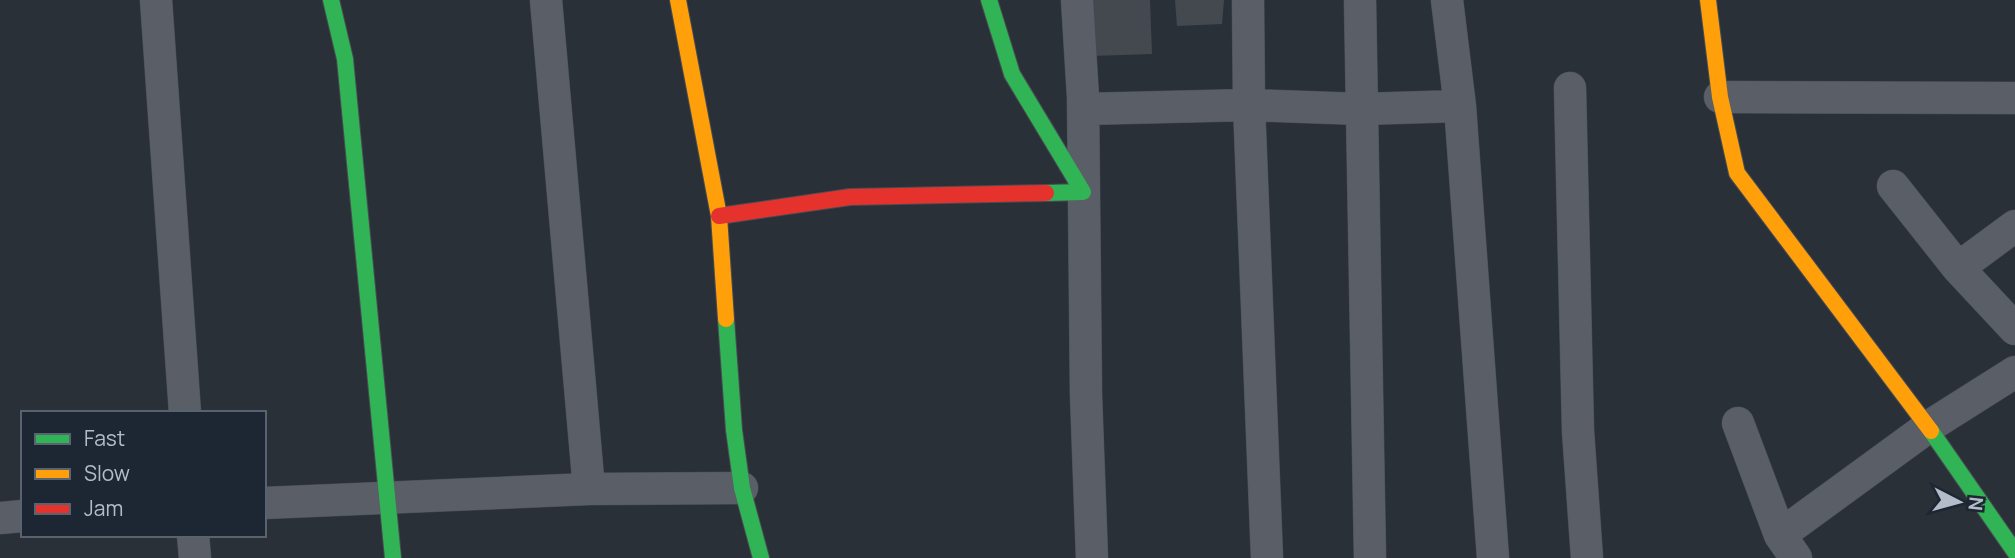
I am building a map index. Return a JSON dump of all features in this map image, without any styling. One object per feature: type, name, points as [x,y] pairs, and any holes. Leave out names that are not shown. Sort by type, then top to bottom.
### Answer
[{"type":"street","points":[[156,0],[185,411]]},
{"type":"street","points":[[331,0],[345,60],[393,558]]},
{"type":"street","points":[[546,0],[589,489]]},
{"type":"street","points":[[678,0],[719,216],[734,430],[742,488],[761,558]]},
{"type":"street","points":[[989,0],[1012,74],[1083,192]]},
{"type":"street","points":[[1077,0],[1083,109],[1086,396],[1091,558]]},
{"type":"street","points":[[1248,0],[1248,105],[1268,558]]},
{"type":"street","points":[[1360,0],[1370,558]]},
{"type":"street","points":[[1447,0],[1460,106],[1493,558]]},
{"type":"street","points":[[1708,0],[1720,97],[1737,173],[1928,427],[2015,552]]},
{"type":"street","points":[[1570,88],[1578,431],[1587,558]]},
{"type":"street","points":[[1720,97],[2015,98]]},
{"type":"street","points":[[1083,109],[1248,105],[1361,108],[1460,106]]},
{"type":"street","points":[[1893,186],[1958,268],[2015,329]]},
{"type":"street","points":[[719,216],[850,197],[1083,192]]},
{"type":"street","points":[[1958,268],[2015,226]]},
{"type":"street","points":[[1738,423],[1788,547],[1928,427],[2015,373]]},
{"type":"street","points":[[266,503],[589,489],[742,488]]},
{"type":"street","points":[[0,518],[21,516]]},
{"type":"street","points":[[193,537],[194,558]]},
{"type":"building","points":[[1088,0],[1150,0],[1152,54],[1092,56]]},
{"type":"building","points":[[1175,0],[1224,0],[1222,24],[1177,26]]},
{"type":"traffic: fast","points":[[331,0],[345,59],[393,558]]},
{"type":"traffic: fast","points":[[989,0],[1012,74],[1083,192],[1046,193]]},
{"type":"traffic: fast","points":[[726,319],[734,430],[742,488],[761,558]]},
{"type":"traffic: fast","points":[[1931,431],[2015,552]]},
{"type":"traffic: slow","points":[[678,0],[719,216],[726,319]]},
{"type":"traffic: slow","points":[[1708,0],[1720,97],[1737,173],[1931,431]]},
{"type":"traffic: jam","points":[[719,216],[850,197],[1046,193]]}]
